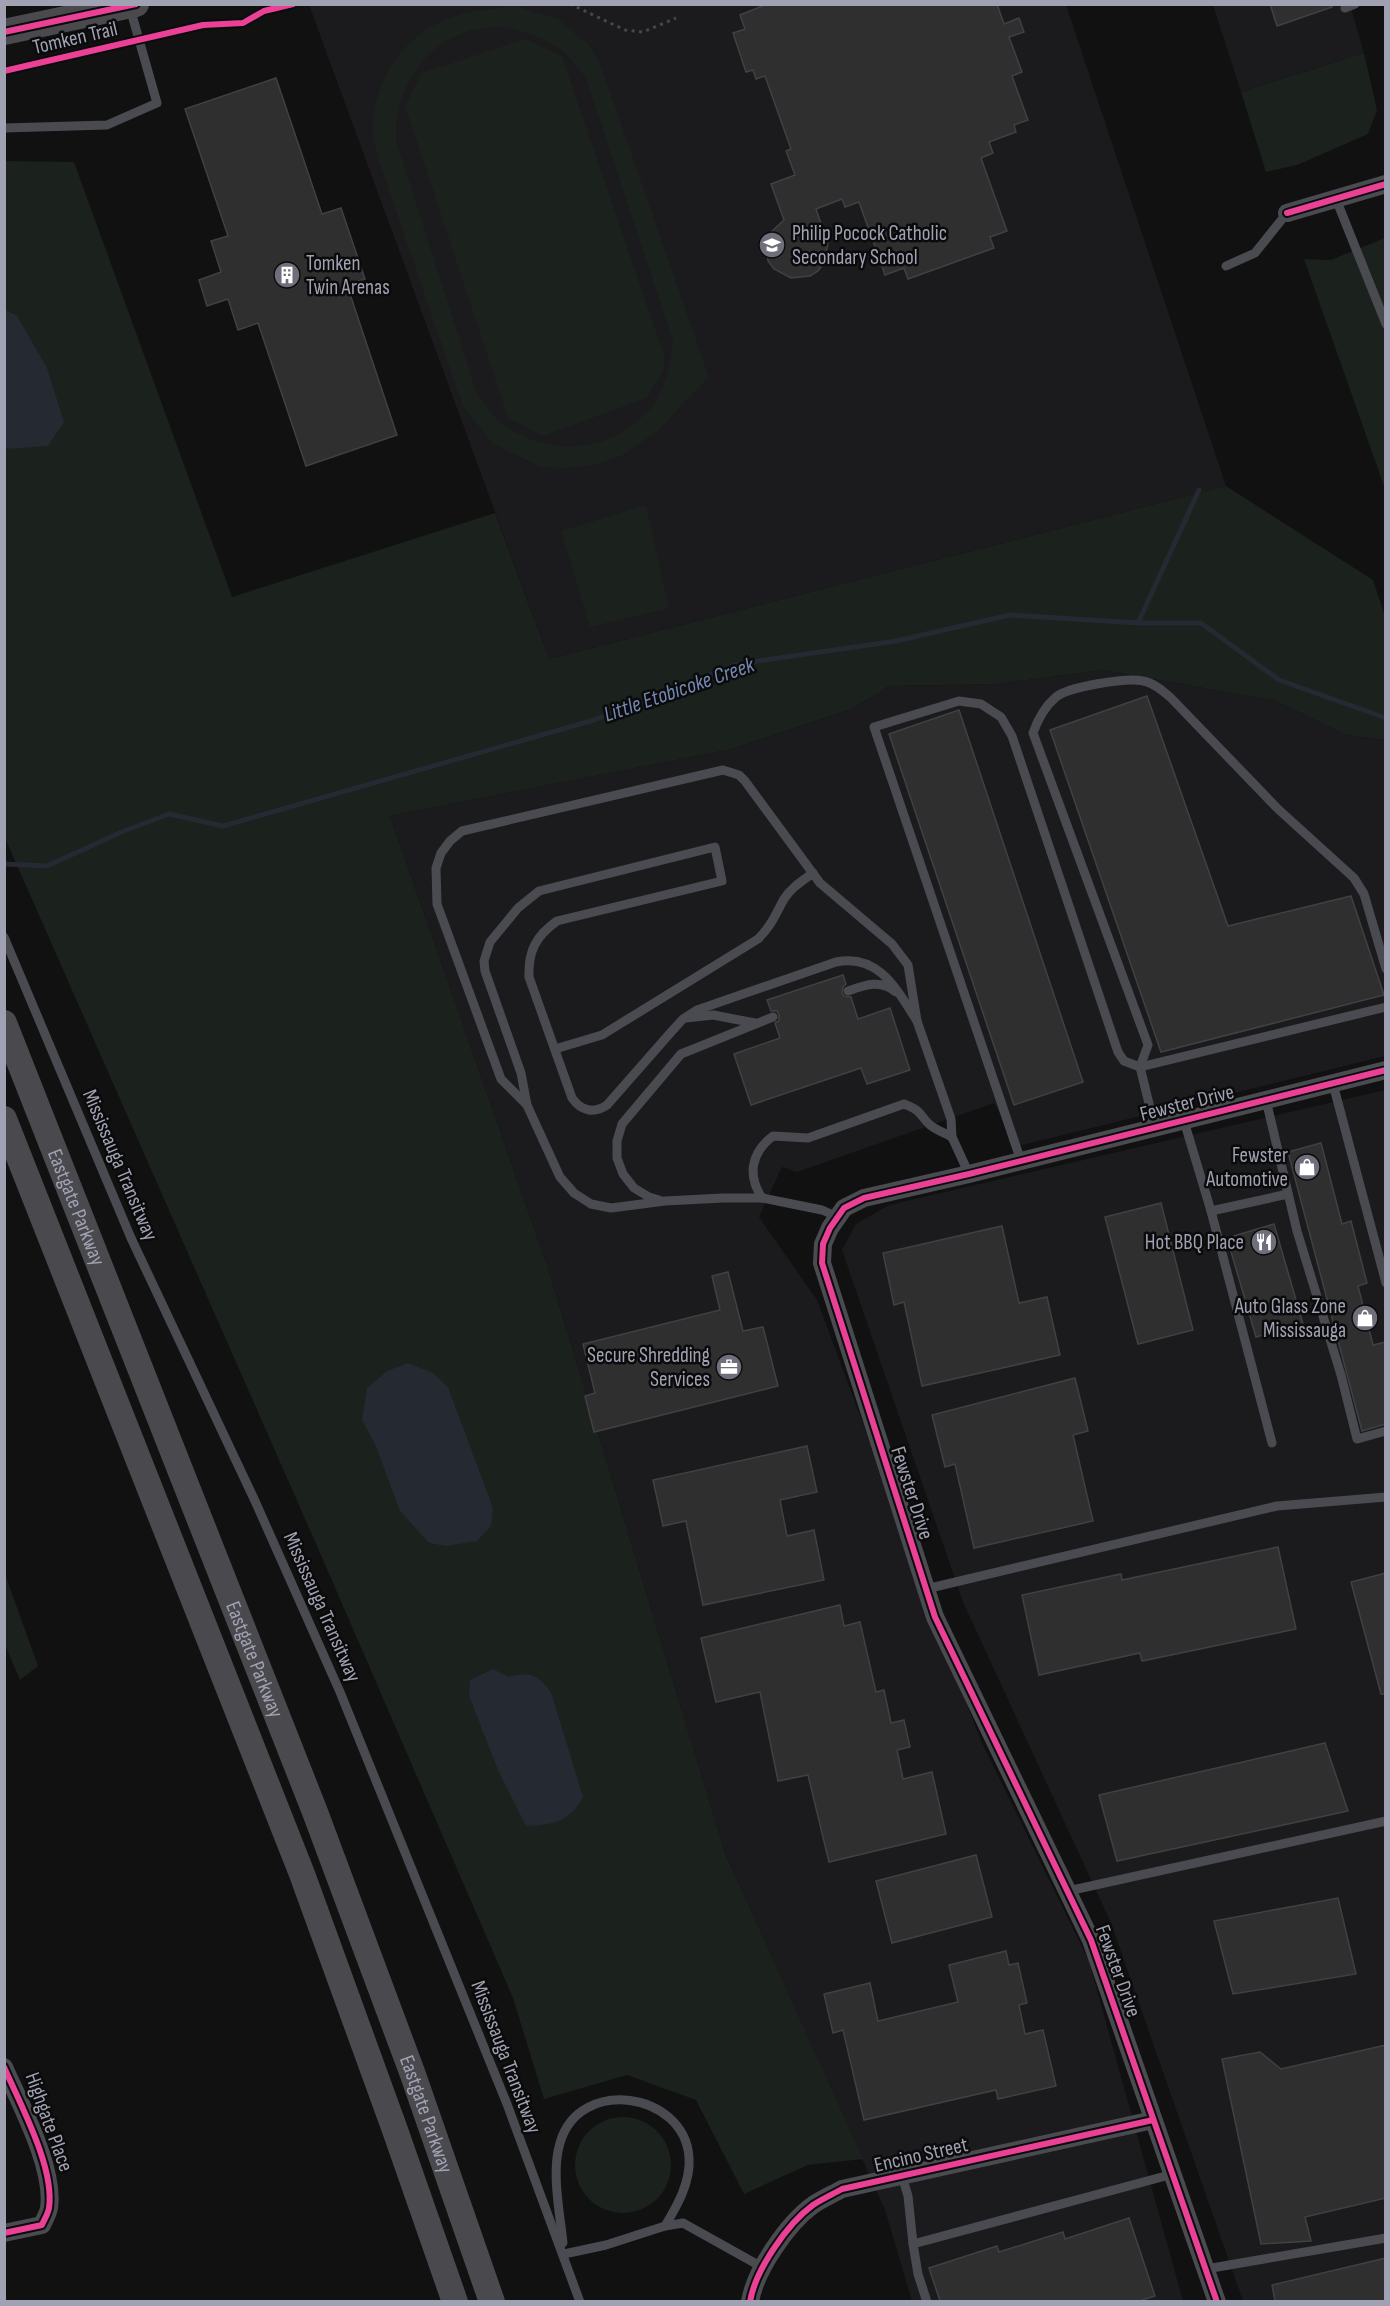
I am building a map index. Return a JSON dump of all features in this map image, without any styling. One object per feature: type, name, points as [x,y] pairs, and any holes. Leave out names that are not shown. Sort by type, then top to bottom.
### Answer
[{"type":"main road","points":[[4,32],[102,8],[133,5]]},
{"type":"main road","name":"Eastgate Parkway","points":[[4,1023],[315,1812],[412,2072],[492,2301]]},
{"type":"main road","name":"Eastgate Parkway","points":[[4,1119],[302,1874],[455,2301]]},
{"type":"street","points":[[1287,213],[1386,184]]},
{"type":"street","name":"Fewster Drive","points":[[1217,2301],[1091,1941],[935,1617],[822,1263],[823,1244],[830,1228],[844,1208],[864,1198],[1386,1070]]},
{"type":"street","name":"Highgate Place","points":[[4,2067],[44,2161],[49,2189],[49,2209],[42,2225],[4,2233]]},
{"type":"street","name":"Encino Street","points":[[750,2301],[762,2267],[780,2239],[812,2206],[842,2189],[1153,2120]]},
{"type":"lane","points":[[1345,8],[1355,4]]},
{"type":"lane","points":[[4,128],[107,125],[157,104],[133,5]]},
{"type":"lane","points":[[1336,199],[1386,324]]},
{"type":"lane","points":[[1226,266],[1255,252],[1287,213]]},
{"type":"lane","points":[[1155,1128],[1140,1066],[1148,1045],[1033,733],[1046,707],[1058,695],[1127,680],[1143,681],[1171,698],[1278,809],[1354,879],[1364,894],[1386,969]]},
{"type":"lane","points":[[1021,1161],[874,727],[959,701],[981,704],[1001,717],[1012,736],[1118,1052],[1124,1061],[1140,1066],[1386,1007]]},
{"type":"lane","points":[[527,1105],[501,1079],[437,904],[436,868],[441,853],[450,840],[462,831],[723,770],[732,771],[745,781],[820,884],[901,954],[911,977],[917,1021],[951,1119],[952,1137],[969,1174]]},
{"type":"lane","points":[[838,1216],[822,1210],[762,1198],[665,1201],[611,1208],[591,1204],[574,1193],[560,1178],[527,1105],[521,1073],[485,971],[486,951],[490,942],[518,908],[539,891],[715,847],[722,881],[557,921],[543,931],[533,944],[528,960],[529,977],[572,1098],[581,1108],[594,1110],[607,1105],[683,1019],[697,1010],[836,962],[853,958],[872,966],[889,979],[917,1021]]},
{"type":"lane","points":[[555,1049],[602,1035],[758,939],[769,929],[784,899],[797,884],[813,873]]},
{"type":"lane","name":"Mississauga Transitway","points":[[4,937],[131,1238],[255,1501],[340,1692],[507,2104],[580,2301]]},
{"type":"lane","points":[[848,991],[870,984],[881,984],[900,995]]},
{"type":"lane","points":[[683,1019],[713,1015],[755,1023]]},
{"type":"lane","points":[[665,1201],[649,1197],[634,1188],[623,1174],[617,1158],[617,1141],[622,1124],[681,1054],[773,1017]]},
{"type":"lane","points":[[1333,1084],[1386,1283]]},
{"type":"lane","points":[[1266,1100],[1297,1232],[1341,1375],[1357,1439],[1386,1431]]},
{"type":"lane","points":[[762,1198],[752,1177],[753,1165],[756,1154],[773,1136],[808,1138],[904,1104],[915,1108],[924,1115],[930,1125],[952,1137]]},
{"type":"lane","points":[[1184,1120],[1211,1211],[1272,1443]]},
{"type":"lane","points":[[1211,1211],[1288,1194]]},
{"type":"lane","points":[[926,1589],[1277,1506],[1386,1497]]},
{"type":"lane","points":[[1068,1891],[1386,1821]]},
{"type":"lane","points":[[665,2226],[679,2201],[687,2173],[689,2158],[681,2133],[671,2120],[655,2109],[626,2099],[610,2098],[580,2112],[567,2125],[560,2142],[556,2163],[564,2254],[606,2245],[665,2226],[683,2223],[762,2267]]},
{"type":"lane","points":[[913,2244],[1173,2174]]},
{"type":"lane","points":[[902,2176],[909,2196],[918,2274],[927,2301]]},
{"type":"lane","points":[[1206,2269],[1386,2238]]},
{"type":"path","points":[[570,4],[625,30],[644,32],[676,18]]},
{"type":"shaded area","name":"Philip Pocock Catholic Secondary School","points":[[309,5],[1066,5],[1226,486],[549,659]]},
{"type":"shaded area","points":[[1213,5],[1350,5],[1364,53],[1241,92]]},
{"type":"shaded area","points":[[515,6],[558,19],[589,45],[601,66],[709,377],[656,432],[621,456],[598,464],[566,468],[540,467],[493,444],[463,407],[374,141],[373,116],[376,100],[390,68],[411,42],[424,31],[447,19],[475,11]],"holes":[[[506,27],[552,44],[568,57],[586,78],[673,341],[667,375],[653,406],[623,431],[606,440],[588,445],[551,445],[514,432],[498,420],[476,391],[396,140],[400,103],[406,86],[426,57],[455,36],[473,30]]]},
{"type":"shaded area","points":[[525,39],[562,56],[664,355],[664,368],[647,398],[543,436],[508,418],[405,106],[422,73]]},
{"type":"shaded area","points":[[1364,53],[1377,110],[1368,134],[1297,165],[1266,172],[1241,92]]},
{"type":"shaded area","points":[[4,161],[74,162],[232,597],[495,513],[549,659],[1226,486],[1373,580],[1385,616],[1385,740],[1346,735],[1276,701],[1103,670],[996,684],[889,686],[854,708],[732,749],[390,816],[548,1268],[725,1853],[863,2159],[808,2165],[744,2194],[696,2100],[627,2075],[544,2099],[513,1998],[5,838]]},
{"type":"shaded area","points":[[1385,238],[1385,489],[1304,259],[1331,260]]},
{"type":"shaded area","points":[[4,309],[17,316],[47,368],[64,422],[48,446],[5,449]]},
{"type":"shaded area","points":[[646,505],[669,608],[590,627],[561,531]]},
{"type":"shaded area","points":[[1103,670],[1276,701],[1346,735],[1385,740],[1385,1056],[1018,1146],[994,1103],[797,1172],[782,1167],[759,1217],[817,1300],[980,1739],[1089,1961],[1183,2301],[912,2301],[885,2210],[725,1853],[548,1268],[390,816],[732,749],[854,708],[889,686],[996,684]]},
{"type":"shaded area","points":[[1385,1090],[1385,2301],[1243,2301],[1111,1923],[963,1602],[842,1250],[856,1224],[889,1205]]},
{"type":"shaded area","points":[[408,1363],[433,1373],[448,1387],[493,1508],[491,1526],[477,1541],[446,1546],[429,1543],[400,1511],[376,1446],[362,1420],[367,1388],[387,1371]]},
{"type":"shaded area","points":[[6,1577],[38,1666],[20,1680],[5,1645],[4,1578]]},
{"type":"shaded area","points":[[493,1669],[509,1677],[528,1674],[541,1681],[551,1692],[583,1797],[572,1812],[553,1823],[526,1826],[498,1770],[469,1696],[470,1680]]},
{"type":"shaded area","points":[[623,2117],[641,2121],[657,2131],[667,2147],[671,2165],[667,2183],[657,2199],[641,2209],[623,2213],[605,2209],[589,2199],[579,2183],[575,2165],[579,2147],[589,2131],[605,2121]]},
{"type":"building","points":[[767,4],[997,4],[1004,24],[1019,18],[1024,32],[1009,37],[1022,72],[1012,76],[1028,120],[1014,125],[1016,132],[989,142],[993,153],[981,158],[1007,231],[990,237],[994,248],[908,279],[904,268],[885,275],[859,202],[845,207],[842,199],[816,209],[828,244],[824,263],[818,271],[810,276],[791,278],[774,269],[768,261],[766,242],[770,233],[784,220],[771,184],[795,175],[786,151],[791,149],[765,76],[756,79],[753,70],[746,72],[733,33],[745,29],[740,15]]},
{"type":"building","points":[[1270,4],[1331,4],[1332,7],[1277,26]]},
{"type":"building","name":"Tomken Twin Arenas","points":[[276,78],[322,214],[341,208],[365,279],[347,285],[397,435],[306,466],[258,323],[238,330],[228,299],[207,306],[199,280],[221,272],[211,241],[228,236],[185,109]]},
{"type":"building","points":[[1147,696],[1228,926],[1351,896],[1384,995],[1161,1052],[1050,730]]},
{"type":"building","points":[[959,710],[1083,1082],[1014,1105],[889,734]]},
{"type":"building","points":[[843,975],[846,984],[842,993],[844,996],[851,997],[858,1019],[890,1008],[910,1070],[867,1084],[861,1068],[751,1105],[734,1054],[780,1038],[775,1023],[779,1021],[779,1015],[777,1011],[771,1011],[767,1000]]},
{"type":"building","points":[[1321,1143],[1342,1224],[1351,1221],[1367,1283],[1358,1286],[1373,1345],[1386,1342],[1386,1424],[1362,1431],[1288,1152]]},
{"type":"building","points":[[1161,1203],[1193,1330],[1138,1344],[1105,1217]]},
{"type":"building","points":[[1274,1224],[1303,1324],[1256,1337],[1227,1238]]},
{"type":"building","points":[[1002,1226],[1019,1303],[1047,1297],[1060,1355],[922,1386],[904,1302],[894,1305],[883,1253]]},
{"type":"building","points":[[728,1272],[743,1331],[763,1327],[778,1386],[594,1432],[585,1396],[595,1393],[583,1344],[720,1310],[712,1276]]},
{"type":"building","points":[[1075,1378],[1088,1431],[1073,1435],[1093,1521],[974,1548],[955,1464],[945,1467],[932,1415]]},
{"type":"building","points":[[807,1446],[817,1492],[780,1500],[787,1536],[814,1530],[824,1580],[703,1605],[686,1521],[663,1526],[653,1480]]},
{"type":"building","points":[[1278,1547],[1296,1629],[1142,1661],[1140,1653],[1039,1675],[1022,1595],[1121,1574],[1122,1580]]},
{"type":"building","points":[[1386,1573],[1386,1694],[1381,1694],[1351,1582]]},
{"type":"building","points":[[840,1605],[844,1626],[860,1622],[876,1692],[884,1690],[891,1723],[904,1720],[910,1747],[897,1750],[903,1779],[932,1772],[946,1834],[829,1862],[808,1775],[778,1781],[760,1692],[716,1702],[701,1638]]},
{"type":"building","points":[[1325,1743],[1348,1811],[1117,1861],[1099,1795]]},
{"type":"building","points":[[976,1855],[992,1917],[892,1943],[876,1881]]},
{"type":"building","points":[[1338,1898],[1356,1974],[1233,1994],[1214,1921]]},
{"type":"building","points":[[1006,1951],[1009,1965],[1018,1963],[1027,2003],[1019,2005],[1025,2034],[1043,2030],[1056,2086],[998,2099],[996,2090],[864,2120],[843,2030],[833,2033],[824,1994],[870,1983],[878,2021],[958,2002],[949,1965]]},
{"type":"building","points":[[1386,2045],[1386,2198],[1305,2217],[1311,2241],[1261,2244],[1222,2059],[1260,2052],[1281,2069]]},
{"type":"building","points":[[1129,2218],[1155,2296],[1139,2301],[940,2301],[929,2268],[997,2246],[999,2252],[1063,2232],[1065,2239]]},
{"type":"building","points":[[1386,2258],[1386,2301],[1275,2301],[1272,2285]]},
{"type":"waterway","points":[[1138,623],[1199,490]]},
{"type":"waterway","name":"Little Etobicoke Creek","points":[[4,864],[47,866],[124,831],[169,814],[223,826],[594,720],[738,664],[896,641],[1010,615],[1138,623],[1201,623],[1279,680],[1386,718]]},
{"type":"cycle path","name":"Tomken Trail","points":[[4,32],[136,4]]},
{"type":"cycle path","name":"Tomken Trail","points":[[4,71],[203,25],[243,23],[264,11],[293,4]]},
{"type":"cycle path","points":[[1287,213],[1386,184]]},
{"type":"cycle path","points":[[1217,2302],[1091,1940],[935,1617],[822,1263],[823,1244],[830,1228],[844,1208],[864,1198],[1386,1070]]},
{"type":"cycle path","points":[[4,2067],[35,2136],[47,2174],[49,2192],[48,2210],[42,2225],[4,2233]]},
{"type":"cycle path","points":[[750,2302],[758,2276],[783,2235],[813,2205],[842,2189],[1153,2120]]},
{"type":"place","name":"Philip Pocock Catholic Secondary School","points":[[772,245]]},
{"type":"place","name":"Tomken Twin Arenas","points":[[287,275]]},
{"type":"place","name":"Fewster Automotive","points":[[1307,1167]]},
{"type":"place","name":"Hot BBQ Place","points":[[1264,1242]]},
{"type":"place","name":"Auto Glass Zone Mississauga","points":[[1365,1318]]},
{"type":"place","name":"Secure Shredding Services","points":[[729,1367]]}]
